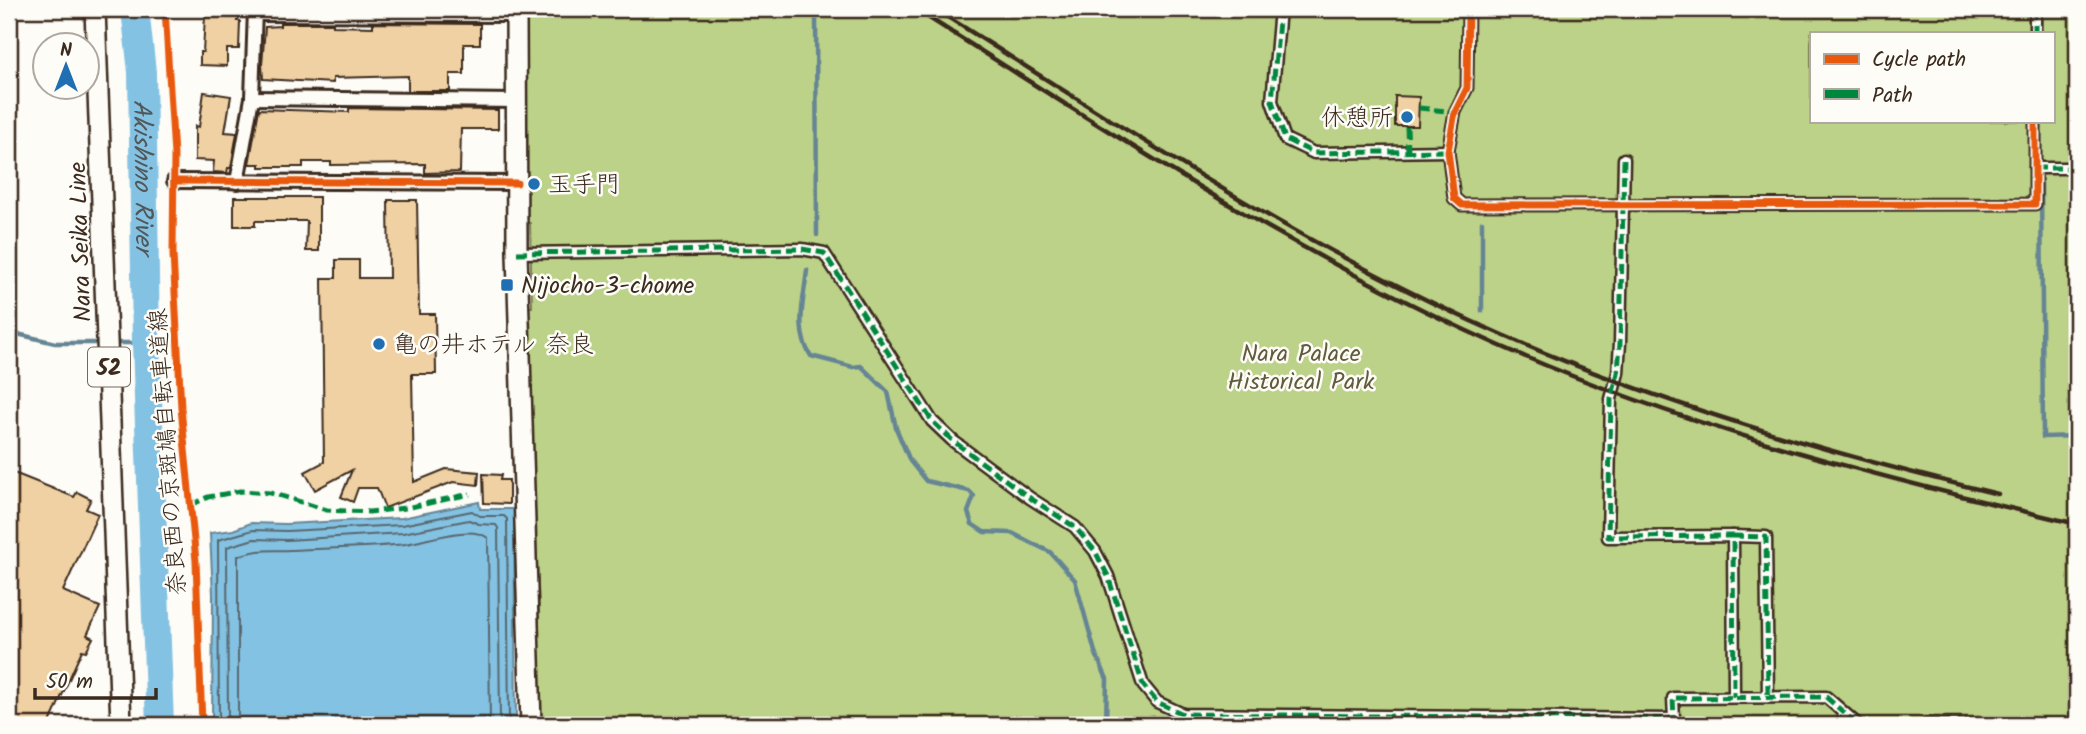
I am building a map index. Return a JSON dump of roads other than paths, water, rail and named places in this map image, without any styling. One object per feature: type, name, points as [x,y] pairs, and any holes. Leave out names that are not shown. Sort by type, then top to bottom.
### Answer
[{"type":"main road","name":"Nara Seika Line","points":[[95,9],[121,725]]},
{"type":"main road","points":[[516,12],[517,253],[531,725]]},
{"type":"street","points":[[1280,9],[1272,101],[1284,139],[1314,153],[1448,151]]},
{"type":"street","points":[[1468,9],[1467,88],[1455,112],[1448,151],[1454,198],[1462,205],[2035,204],[2035,122]]},
{"type":"street","points":[[2035,9],[2035,32]]},
{"type":"street","points":[[237,182],[252,98],[255,11],[516,12]]},
{"type":"street","points":[[252,98],[517,101]]},
{"type":"street","points":[[1624,159],[1618,363],[1611,399],[1608,537],[1766,537],[1768,697]]},
{"type":"street","points":[[2035,168],[2077,168]]},
{"type":"street","points":[[174,181],[517,183]]},
{"type":"street","points":[[517,253],[802,248],[824,253],[932,421],[953,441],[1074,527],[1095,551],[1108,576],[1143,685],[1157,702],[1183,714],[1254,720],[1674,722],[1673,698],[1826,697],[1858,725]]},
{"type":"street","points":[[1733,536],[1734,697]]},
{"type":"street","points":[[1926,725],[2045,725]]},
{"type":"water","points":[[479,502],[480,509],[514,509],[516,725],[212,725],[213,595],[210,533],[233,530],[251,523],[286,524],[402,518]]},
{"type":"waterway","name":"Akishino River","points":[[135,9],[142,72],[146,343],[160,725]]},
{"type":"waterway","points":[[816,9],[817,235]]},
{"type":"waterway","points":[[2040,32],[2041,9]]},
{"type":"waterway","points":[[2040,122],[2040,154]]},
{"type":"waterway","points":[[2041,181],[2043,437],[2077,436]]},
{"type":"waterway","points":[[1482,222],[1482,311]]},
{"type":"waterway","points":[[807,270],[801,326],[811,356],[853,367],[861,366],[888,392],[896,428],[910,461],[926,481],[969,491],[974,496],[968,512],[972,524],[984,532],[1012,533],[1050,552],[1075,580],[1095,652],[1107,679],[1106,725]]},
{"type":"waterway","points":[[9,332],[55,343],[101,343]]},
{"type":"waterway","points":[[113,343],[146,343]]},
{"type":"railway","points":[[915,9],[1253,219],[1393,295],[1465,330],[1613,392],[1766,443],[1921,486],[2077,524]]},
{"type":"railway","points":[[935,9],[1198,174],[1333,251],[1471,321],[1599,374],[1730,420],[1864,460],[1998,494]]},
{"type":"place","name":"休憩所","points":[[1407,117]]},
{"type":"place","name":"玉手門","points":[[534,184]]},
{"type":"place","name":"Nijocho-3-chome","points":[[507,285]]},
{"type":"place","name":"亀の井ホテル 奈良","points":[[379,344]]},
{"type":"park label","name":"Nara Palace Historical Park","points":[[1301,367]]}]
